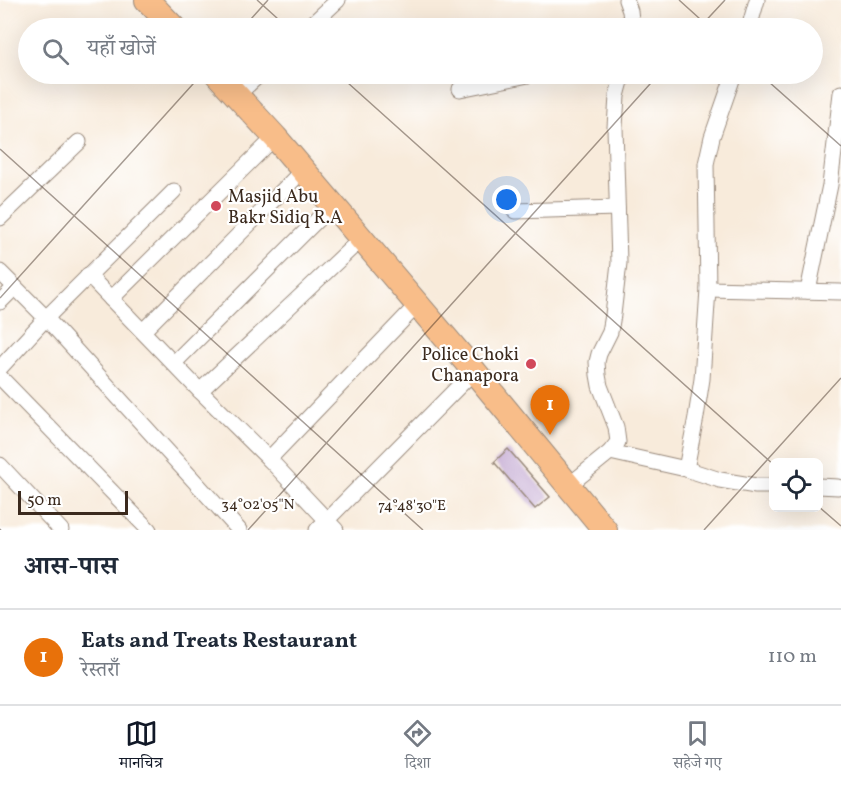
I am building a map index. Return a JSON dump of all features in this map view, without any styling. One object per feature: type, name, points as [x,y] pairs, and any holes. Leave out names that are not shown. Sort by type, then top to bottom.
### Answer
[{"type":"main road","points":[[147,0],[164,18]]},
{"type":"main road","points":[[227,84],[275,137],[474,370],[605,530]]},
{"type":"street","points":[[319,18],[338,0]]},
{"type":"street","points":[[626,0],[631,18]]},
{"type":"street","points":[[752,18],[758,0]]},
{"type":"street","points":[[237,95],[249,84]]},
{"type":"street","points":[[460,89],[484,84]]},
{"type":"street","points":[[568,486],[610,453],[618,442],[618,435],[600,386],[597,362],[610,332],[619,263],[615,127],[620,84]]},
{"type":"street","points":[[686,469],[702,379],[708,289],[706,164],[712,137],[731,84]]},
{"type":"street","points":[[808,291],[830,185],[841,93]]},
{"type":"street","points":[[111,299],[275,137]]},
{"type":"street","points":[[0,218],[79,142]]},
{"type":"street","points":[[143,332],[303,170]]},
{"type":"street","points":[[0,368],[46,318],[174,191]]},
{"type":"street","points":[[174,363],[332,205]]},
{"type":"street","points":[[515,211],[617,208]]},
{"type":"street","points":[[200,391],[361,240]]},
{"type":"street","points":[[0,272],[46,318],[239,530]]},
{"type":"street","points":[[88,276],[269,459],[326,527],[474,370]]},
{"type":"street","points":[[0,302],[15,287]]},
{"type":"street","points":[[708,289],[841,292]]},
{"type":"street","points":[[269,459],[417,305]]},
{"type":"street","points":[[0,377],[149,530]]},
{"type":"street","points":[[610,453],[686,469],[737,484],[769,486]]},
{"type":"street","points":[[0,465],[61,530]]},
{"type":"street","points":[[823,486],[838,487]]},
{"type":"building","points":[[508,449],[550,497],[535,509],[494,462]]},
{"type":"place","name":"Masjid Abu Bakr Sidiq R.A","points":[[216,206]]},
{"type":"place","name":"Police Choki Chanapora","points":[[531,364]]},
{"type":"place","name":"Eats and Treats Restaurant","points":[[550,435]]}]
